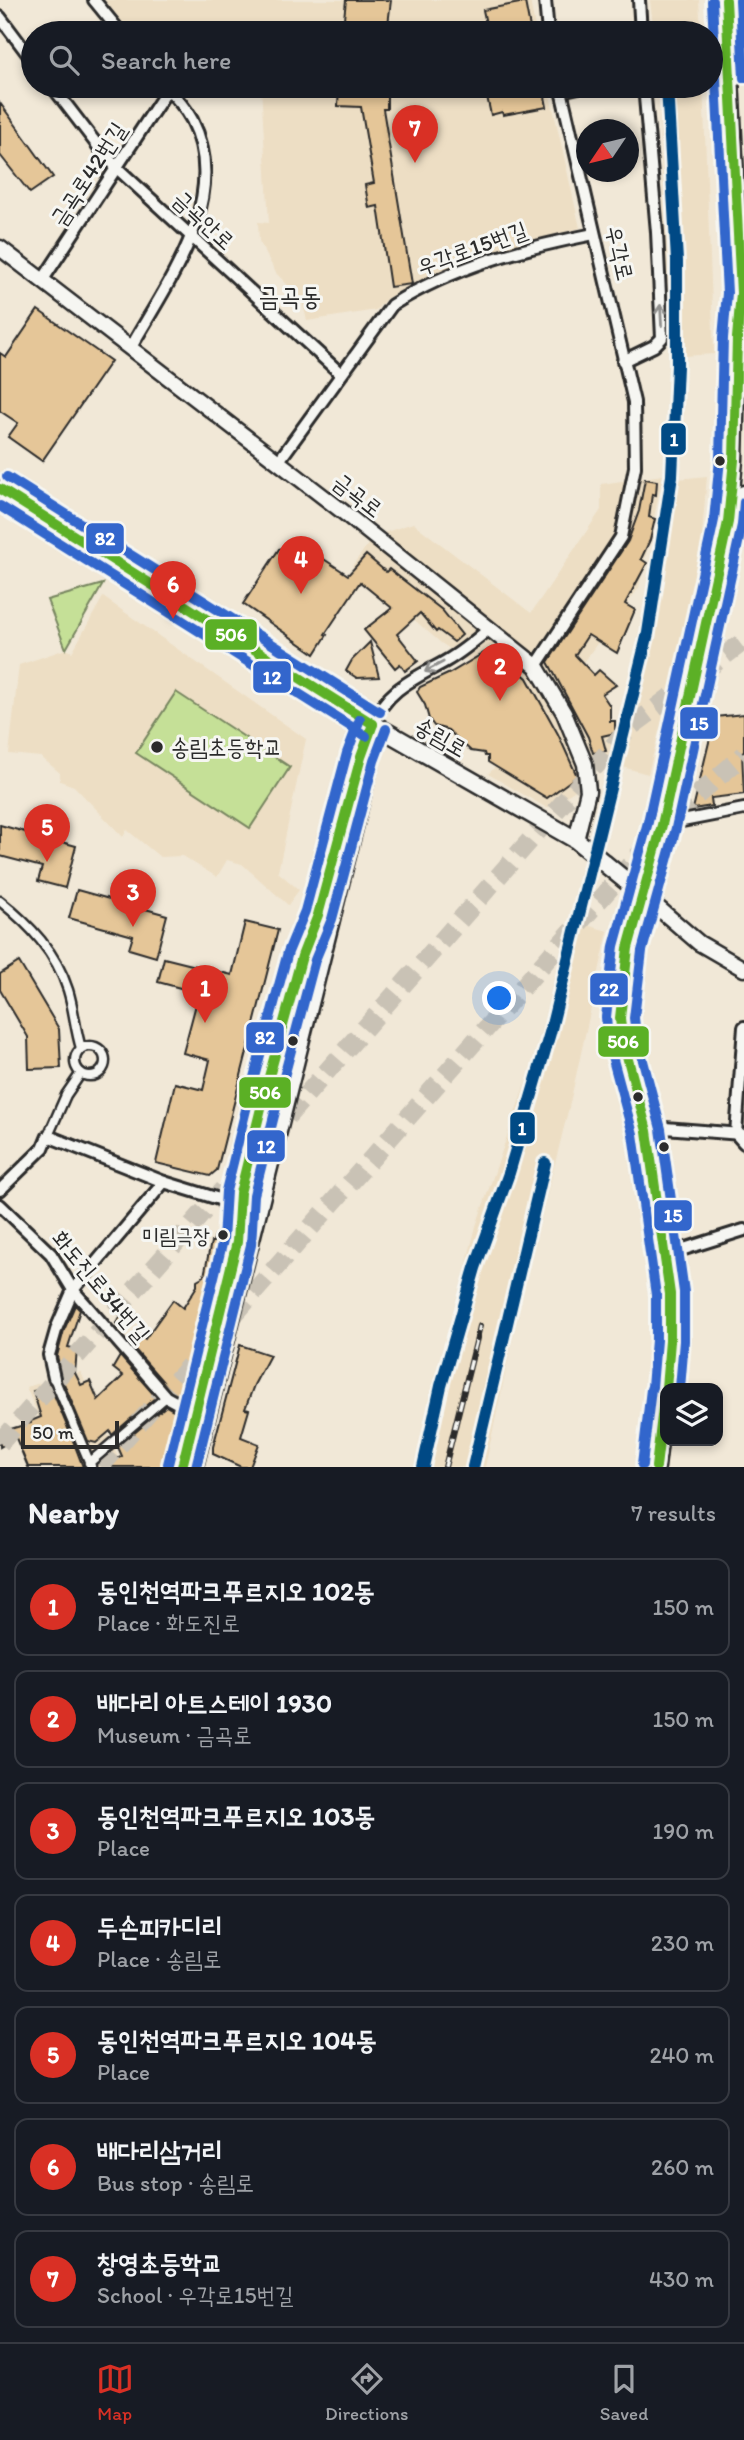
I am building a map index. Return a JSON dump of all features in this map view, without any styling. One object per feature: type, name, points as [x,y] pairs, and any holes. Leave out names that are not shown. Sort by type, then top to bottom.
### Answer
[{"type":"main road","points":[[666,1383],[670,1341],[670,1294],[647,1131],[622,1037],[620,1018],[628,948],[662,825],[728,522],[742,402],[737,338],[742,300],[736,46],[726,0]]},
{"type":"main road","name":"송림로","points":[[0,489],[373,724],[576,840],[642,894]]},
{"type":"main road","points":[[728,522],[744,494]]},
{"type":"main road","points":[[656,1467],[660,1433]]},
{"type":"street","points":[[94,0],[111,21]]},
{"type":"street","points":[[545,0],[547,21]]},
{"type":"street","points":[[639,0],[641,21]]},
{"type":"street","points":[[0,17],[21,45]]},
{"type":"street","name":"금곡안로","points":[[61,98],[117,168],[341,374]]},
{"type":"street","name":"금곡로42번길","points":[[42,281],[161,98]]},
{"type":"street","points":[[130,349],[192,238],[201,211],[205,172],[201,143],[192,120],[175,98]]},
{"type":"street","name":"우각로","points":[[536,666],[621,537],[635,467],[634,402],[563,98]]},
{"type":"street","points":[[623,361],[654,346],[662,338],[657,232],[645,98]]},
{"type":"street","name":"우각로15번길","points":[[278,461],[392,305],[419,288],[456,271],[512,252],[594,234]]},
{"type":"street","name":"금곡로","points":[[0,248],[278,461],[536,666],[564,713],[585,764],[589,790],[576,840]]},
{"type":"street","points":[[195,1467],[201,1416],[237,1242],[240,1193],[302,956],[318,915],[361,757],[377,712],[389,696],[406,682],[469,646],[490,628]]},
{"type":"street","points":[[182,1467],[201,1416],[371,764],[373,724]]},
{"type":"street","points":[[662,825],[744,809]]},
{"type":"street","points":[[642,894],[699,943],[744,969]]},
{"type":"street","points":[[0,901],[37,934],[57,962],[68,990],[75,1031],[81,1048]]},
{"type":"street","points":[[647,1131],[665,1128],[741,1137],[744,1027]]},
{"type":"street","points":[[90,1045],[100,1048],[106,1063],[104,1068],[96,1075],[81,1073],[75,1060],[81,1048],[90,1045]]},
{"type":"street","points":[[0,1190],[43,1148],[66,1095],[81,1073]]},
{"type":"street","points":[[48,1136],[164,1182],[219,1199],[239,1210]]},
{"type":"street","points":[[164,1182],[73,1290],[57,1327],[49,1355],[54,1378],[90,1465],[166,1396]]},
{"type":"street","name":"화도진로34번길","points":[[0,1205],[51,1254],[73,1290],[166,1396],[201,1416]]},
{"type":"street","points":[[665,1255],[744,1230]]},
{"type":"shaded area","points":[[103,0],[530,0],[534,21],[121,21]]},
{"type":"shaded area","points":[[650,0],[699,0],[700,21],[653,21]]},
{"type":"shaded area","points":[[262,98],[551,98],[580,228],[477,255],[387,298],[376,310],[307,321],[302,300],[276,273],[259,241],[258,222],[269,223]]},
{"type":"shaded area","points":[[659,98],[703,98],[714,354],[670,357]]},
{"type":"shaded area","points":[[663,475],[639,588],[581,665],[611,719],[614,748],[652,577],[668,480],[707,476],[698,580],[648,774],[611,764],[612,756],[586,758],[590,781],[547,808],[488,774],[529,734],[488,674],[441,643],[352,566],[374,536],[413,523],[531,613],[601,510],[601,484]]},
{"type":"shaded area","name":"송림초등학교","points":[[103,597],[306,739],[278,872],[299,890],[288,905],[242,864],[227,860],[217,877],[182,856],[160,857],[127,830],[123,837],[74,786],[60,781],[60,773],[41,757],[9,754],[19,665],[66,649],[72,652]]},
{"type":"shaded area","points":[[569,920],[608,931],[570,1103],[522,1296],[485,1467],[416,1467],[476,1226],[538,1047]]},
{"type":"shaded area","points":[[81,1372],[122,1467],[60,1467],[26,1387]]},
{"type":"green space","points":[[103,584],[66,649],[47,600]]},
{"type":"green space","points":[[176,692],[290,767],[250,828],[136,753]]},
{"type":"building","points":[[346,0],[391,0],[388,21],[344,21]]},
{"type":"building","points":[[525,2],[529,21],[485,21],[483,10]]},
{"type":"building","points":[[338,98],[387,98],[387,109],[383,109],[412,284],[390,287],[378,206],[369,208],[365,185],[374,183],[361,107],[338,106]]},
{"type":"building","points":[[487,98],[545,98],[547,107],[491,115]]},
{"type":"building","points":[[0,103],[53,177],[30,193],[0,155]]},
{"type":"building","points":[[38,310],[111,361],[42,461],[8,437],[18,423],[0,411],[0,353],[6,357]]},
{"type":"building","points":[[645,479],[657,481],[649,517],[655,519],[650,540],[641,559],[647,563],[625,604],[635,610],[617,653],[588,635],[575,655],[594,675],[599,670],[616,685],[602,694],[610,706],[610,721],[615,721],[615,733],[602,736],[606,751],[593,753],[588,737],[548,662],[628,541],[639,511]]},
{"type":"building","points":[[301,544],[348,575],[366,555],[386,572],[389,569],[442,610],[462,635],[454,642],[438,630],[436,632],[420,613],[397,634],[418,661],[405,671],[400,664],[395,668],[364,630],[392,608],[360,582],[325,634],[327,635],[315,654],[243,604],[279,549]]},
{"type":"building","points":[[370,642],[379,677],[357,678],[346,671],[352,660]]},
{"type":"building","points":[[492,648],[527,678],[558,734],[577,776],[547,798],[488,762],[488,756],[484,753],[471,751],[448,730],[434,726],[417,692],[420,687]]},
{"type":"building","points":[[744,714],[744,794],[711,798],[712,806],[693,809],[715,717]]},
{"type":"building","points":[[0,825],[76,846],[65,888],[38,881],[42,867],[0,856]]},
{"type":"building","points":[[77,890],[167,915],[156,957],[129,949],[133,936],[69,918]]},
{"type":"building","points":[[245,922],[278,930],[217,1170],[210,1176],[156,1163],[175,1083],[203,1090],[210,1060],[183,1053],[199,993],[158,982],[164,958],[232,975]]},
{"type":"building","points":[[19,962],[59,1029],[61,1068],[29,1069],[28,1037],[0,990],[0,974]]},
{"type":"building","points":[[215,1236],[226,1239],[185,1399],[171,1391],[129,1343],[136,1333],[145,1339],[173,1300],[183,1308],[197,1286],[197,1280],[204,1276],[211,1242]]},
{"type":"building","points":[[75,1305],[80,1310],[68,1347],[77,1349],[75,1373],[81,1385],[90,1381],[98,1400],[123,1376],[113,1368],[120,1356],[156,1397],[112,1435],[110,1431],[96,1443],[88,1441],[62,1379],[57,1356]]},
{"type":"building","points":[[127,1307],[137,1315],[126,1332],[116,1323]]},
{"type":"building","points":[[240,1345],[270,1355],[245,1409],[249,1410],[241,1437],[259,1444],[250,1467],[241,1467],[213,1454]]},
{"type":"building","points":[[50,1385],[83,1467],[28,1467],[16,1438],[0,1447],[0,1432],[31,1423],[41,1417],[33,1391]]},
{"type":"building","points":[[166,1406],[182,1415],[171,1462],[166,1461],[165,1467],[104,1467],[122,1456],[118,1447]]},
{"type":"tunnel","points":[[0,1443],[628,729],[744,641]]},
{"type":"tunnel","points":[[100,1467],[675,814],[744,755]]},
{"type":"railway","points":[[445,1467],[480,1326]]},
{"type":"transit line","name":"506","points":[[666,1383],[670,1294],[647,1131],[622,1037],[620,1018],[628,948],[662,825],[728,522],[734,460],[737,338],[741,293],[726,0]]},
{"type":"transit line","name":"15","points":[[740,0],[744,78]]},
{"type":"transit line","name":"22","points":[[712,1],[713,21]]},
{"type":"transit line","name":"1","points":[[423,1467],[441,1386],[475,1268],[509,1173],[550,1033],[648,633],[672,476],[677,366],[677,261],[668,98]]},
{"type":"transit line","name":"22","points":[[652,1387],[656,1295],[633,1134],[608,1041],[606,1017],[614,946],[648,822],[714,520],[720,459],[723,338],[727,293],[717,98]]},
{"type":"transit line","name":"82","points":[[7,477],[380,712]]},
{"type":"transit line","name":"506","points":[[0,489],[373,724]]},
{"type":"transit line","name":"15","points":[[680,1383],[684,1292],[661,1129],[634,1018],[642,951],[676,828],[742,525],[744,502]]},
{"type":"transit line","name":"12","points":[[0,506],[366,736]]},
{"type":"transit line","name":"82","points":[[168,1464],[223,1240],[226,1191],[253,1081],[288,952],[305,911],[347,753],[360,719]]},
{"type":"transit line","name":"506","points":[[182,1467],[237,1242],[240,1193],[267,1084],[302,956],[318,915],[361,757],[373,724]]},
{"type":"transit line","name":"12","points":[[196,1467],[251,1245],[254,1195],[281,1088],[315,960],[332,919],[374,761],[386,729]]},
{"type":"transit line","name":"1","points":[[473,1467],[545,1163]]},
{"type":"transit line","name":"22","points":[[642,1465],[651,1389]]},
{"type":"transit line","name":"506","points":[[656,1467],[660,1433]]},
{"type":"place","name":"창영초등학교","points":[[415,163]]},
{"type":"place","name":"두손피카디리","points":[[301,594]]},
{"type":"place","name":"배다리삼거리","points":[[173,619]]},
{"type":"place","name":"배다리 아트스테이 1930","points":[[500,701]]},
{"type":"place","name":"송림초등학교","points":[[157,747]]},
{"type":"place","name":"동인천역파크푸르지오 104동","points":[[47,862]]},
{"type":"place","name":"동인천역파크푸르지오 103동","points":[[133,927]]},
{"type":"place","name":"동인천역파크푸르지오 102동","points":[[205,1023]]},
{"type":"place","name":"미림극장","points":[[223,1235]]},
{"type":"district","name":"금곡동","points":[[290,296]]}]
